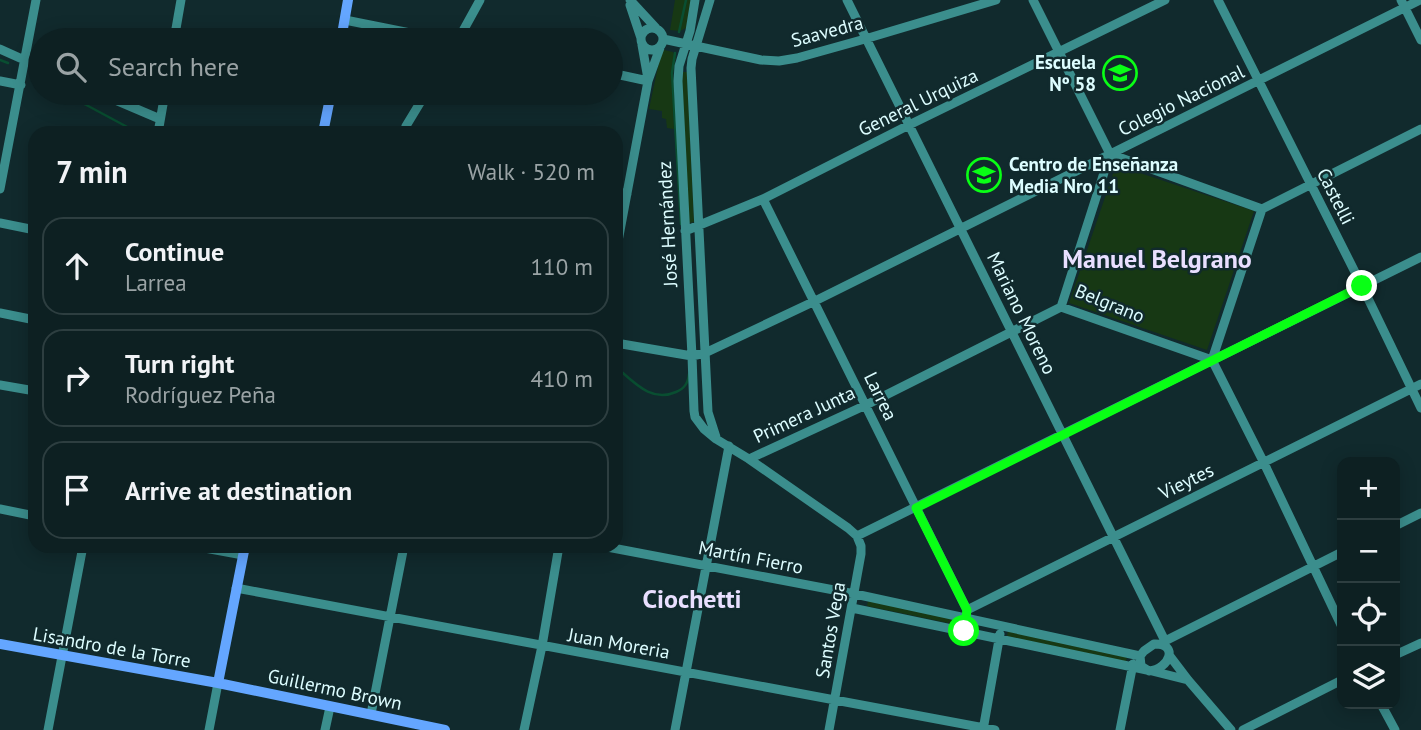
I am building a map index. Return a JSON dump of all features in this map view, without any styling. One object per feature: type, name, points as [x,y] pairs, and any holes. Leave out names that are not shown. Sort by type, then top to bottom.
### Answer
[{"type":"main road","points":[[343,28],[348,0]]},
{"type":"main road","points":[[326,126],[329,105]]},
{"type":"main road","points":[[218,683],[243,553]]},
{"type":"main road","name":"Lisandro de la Torre","points":[[0,644],[218,683]]},
{"type":"main road","name":"Guillermo Brown","points":[[218,683],[445,730]]},
{"type":"street","points":[[31,28],[36,0]]},
{"type":"street","points":[[176,28],[181,0]]},
{"type":"street","points":[[465,28],[480,0]]},
{"type":"street","points":[[623,215],[648,81],[662,42],[662,34],[629,0]]},
{"type":"street","points":[[629,0],[641,41],[648,81]]},
{"type":"street","name":"José Hernández","points":[[695,0],[679,66],[678,82],[695,417],[716,439],[749,459],[857,536]]},
{"type":"street","name":"José Hernández","points":[[710,0],[691,68],[708,412],[716,439]]},
{"type":"street","name":"Mariano Moreno","points":[[847,0],[1013,331],[1166,647],[1188,680],[1231,730]]},
{"type":"street","name":"Saavedra","points":[[662,42],[779,61],[996,0]]},
{"type":"street","points":[[1033,0],[1110,155],[1262,209]]},
{"type":"street","name":"General Urquiza","points":[[685,231],[763,199],[1165,0]]},
{"type":"street","name":"Castelli","points":[[1218,0],[1416,387],[1421,408]]},
{"type":"street","name":"Colegio Nacional","points":[[692,356],[705,353],[815,301],[1258,81],[1403,4],[1420,0]]},
{"type":"street","points":[[1403,4],[1421,40]]},
{"type":"street","points":[[345,20],[385,28]]},
{"type":"street","points":[[658,29],[647,29],[642,33],[641,41],[651,50],[657,49],[662,42]]},
{"type":"street","points":[[0,189],[28,44]]},
{"type":"street","points":[[0,49],[28,61]]},
{"type":"street","points":[[623,76],[648,81]]},
{"type":"street","points":[[0,81],[21,85]]},
{"type":"street","points":[[127,105],[160,119]]},
{"type":"street","points":[[159,126],[163,105]]},
{"type":"street","points":[[407,126],[419,105]]},
{"type":"street","points":[[1337,617],[1212,360],[1262,209],[1421,129]]},
{"type":"street","name":"Belgrano","points":[[1110,155],[1061,307],[1212,360]]},
{"type":"street","points":[[623,193],[627,194]]},
{"type":"street","name":"Larrea","points":[[763,199],[967,614]]},
{"type":"street","points":[[0,223],[28,229]]},
{"type":"street","points":[[857,536],[1421,257]]},
{"type":"street","points":[[689,302],[703,301]]},
{"type":"street","name":"Primera Junta","points":[[749,459],[1061,307]]},
{"type":"street","points":[[0,313],[28,319]]},
{"type":"street","points":[[623,344],[692,356]]},
{"type":"street","points":[[0,385],[28,390]]},
{"type":"street","name":"Vieytes","points":[[967,614],[1114,537],[1416,387]]},
{"type":"street","points":[[675,730],[729,446]]},
{"type":"street","points":[[0,509],[28,515]]},
{"type":"street","points":[[1400,524],[1421,513]]},
{"type":"street","name":"Santos Vega","points":[[830,730],[862,546],[857,536]]},
{"type":"street","name":"Martín Fierro","points":[[623,550],[967,614],[1001,625],[1137,656]]},
{"type":"street","points":[[48,730],[82,553]]},
{"type":"street","points":[[371,714],[403,553]]},
{"type":"street","points":[[524,730],[558,553]]},
{"type":"street","points":[[1166,647],[1337,554]]},
{"type":"street","name":"Juan Moreria","points":[[236,588],[995,730]]},
{"type":"street","points":[[852,608],[1188,680]]},
{"type":"street","points":[[964,631],[967,614]]},
{"type":"street","points":[[983,729],[1001,625]]},
{"type":"street","points":[[1400,653],[1421,643]]},
{"type":"street","points":[[1121,730],[1132,667],[1137,656],[1152,645],[1166,647]]},
{"type":"street","points":[[1137,656],[1141,666],[1149,670],[1166,663],[1166,647]]},
{"type":"street","points":[[209,730],[218,683]]},
{"type":"street","points":[[1243,730],[1337,683]]},
{"type":"street","points":[[325,730],[330,707]]},
{"type":"street","points":[[1384,709],[1395,730]]},
{"type":"green space","points":[[675,0],[691,0],[686,28],[680,31],[670,30]]},
{"type":"green space","points":[[664,50],[673,52],[676,57],[672,75],[674,129],[667,128],[662,111],[649,109],[661,53]]},
{"type":"green space","points":[[681,72],[687,72],[694,222],[689,223]]},
{"type":"green space","points":[[1116,165],[1254,211],[1207,350],[1069,303]]},
{"type":"green space","points":[[868,601],[959,620],[958,625],[867,606]]},
{"type":"green space","points":[[1008,631],[1127,656],[1126,662],[1007,636]]},
{"type":"waterway","points":[[679,32],[686,0]]},
{"type":"waterway","points":[[675,53],[672,73],[681,224]]},
{"type":"waterway","points":[[0,60],[8,63]]},
{"type":"waterway","points":[[86,105],[125,126]]},
{"type":"waterway","points":[[623,373],[643,389],[659,395],[682,389],[689,374]]},
{"type":"place","name":"Escuela Nº 58","points":[[1120,73]]},
{"type":"place","name":"Centro de Enseñanza Media Nro 11","points":[[984,175]]},
{"type":"district","name":"Manuel Belgrano","points":[[1157,258]]},
{"type":"district","name":"Ciochetti","points":[[692,598]]},
{"type":"route","points":[[964,631],[967,610],[916,508],[1362,286]]}]
